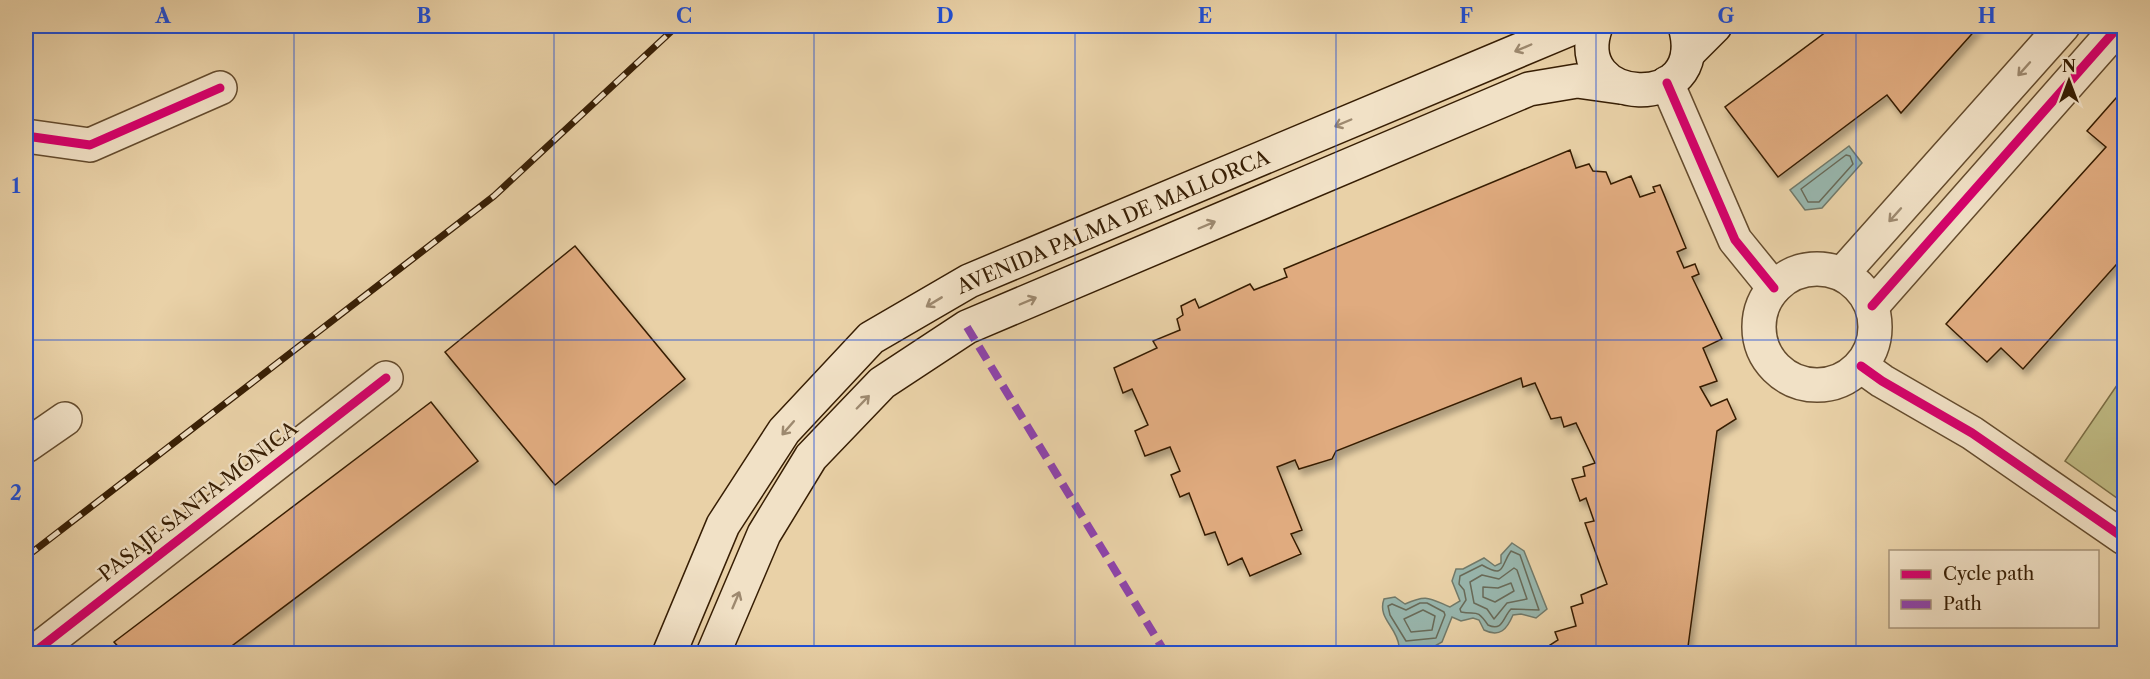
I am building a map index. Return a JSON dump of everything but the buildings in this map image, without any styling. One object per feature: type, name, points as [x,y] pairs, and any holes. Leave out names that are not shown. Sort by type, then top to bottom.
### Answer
[{"type":"main road","name":"AVENIDA PALMA DE MALLORCA","points":[[669,654],[723,525],[784,431],[871,338],[969,281],[1577,26]]},
{"type":"main road","points":[[1596,26],[1592,50],[1597,65],[1607,78],[1620,87]]},
{"type":"main road","points":[[1714,26],[1686,39],[1676,75],[1667,83],[1735,240],[1774,288]]},
{"type":"main road","points":[[1842,274],[2063,26]]},
{"type":"main road","points":[[1872,306],[2119,26]]},
{"type":"main road","name":"AVENIDA PALMA DE MALLORCA","points":[[713,654],[764,534],[811,457],[882,382],[967,327],[1529,89],[1577,81],[1620,87],[1636,92],[1653,90],[1667,83]]},
{"type":"main road","points":[[26,136],[90,145],[220,88]]},
{"type":"main road","points":[[1805,270],[1827,270],[1842,274],[1860,287],[1872,306],[1875,316],[1875,337],[1868,357],[1844,380],[1821,386],[1799,382],[1779,372],[1766,355],[1759,336],[1760,315],[1774,288],[1785,278],[1805,270]]},
{"type":"main road","points":[[1861,366],[1882,381],[1972,433],[2124,538]]},
{"type":"main road","name":"PASAJE SANTA MÓNICA","points":[[32,654],[386,378]]},
{"type":"main road","points":[[26,446],[65,418]]},
{"type":"shaded area","points":[[2124,375],[2124,503],[2065,461]]},
{"type":"water","points":[[1849,146],[1862,163],[1822,208],[1805,210],[1790,190]]},
{"type":"water","points":[[1512,543],[1524,551],[1547,609],[1536,618],[1521,614],[1513,615],[1502,631],[1494,633],[1484,630],[1479,620],[1473,618],[1461,621],[1452,617],[1442,642],[1435,646],[1399,646],[1395,633],[1383,612],[1384,599],[1395,597],[1405,604],[1428,598],[1450,607],[1460,601],[1452,581],[1456,569],[1463,569],[1484,558],[1495,566],[1501,563],[1501,555]]},
{"type":"railway","points":[[26,557],[494,196],[677,26]]},
{"type":"marked path","points":[[967,327],[1166,654]]},
{"type":"cycle path","points":[[1872,306],[2119,26]]},
{"type":"cycle path","points":[[1667,83],[1735,240],[1774,288]]},
{"type":"cycle path","points":[[26,136],[90,145],[220,88]]},
{"type":"cycle path","points":[[1861,366],[1882,381],[1972,433],[2124,538]]},
{"type":"cycle path","points":[[32,654],[386,378]]}]
